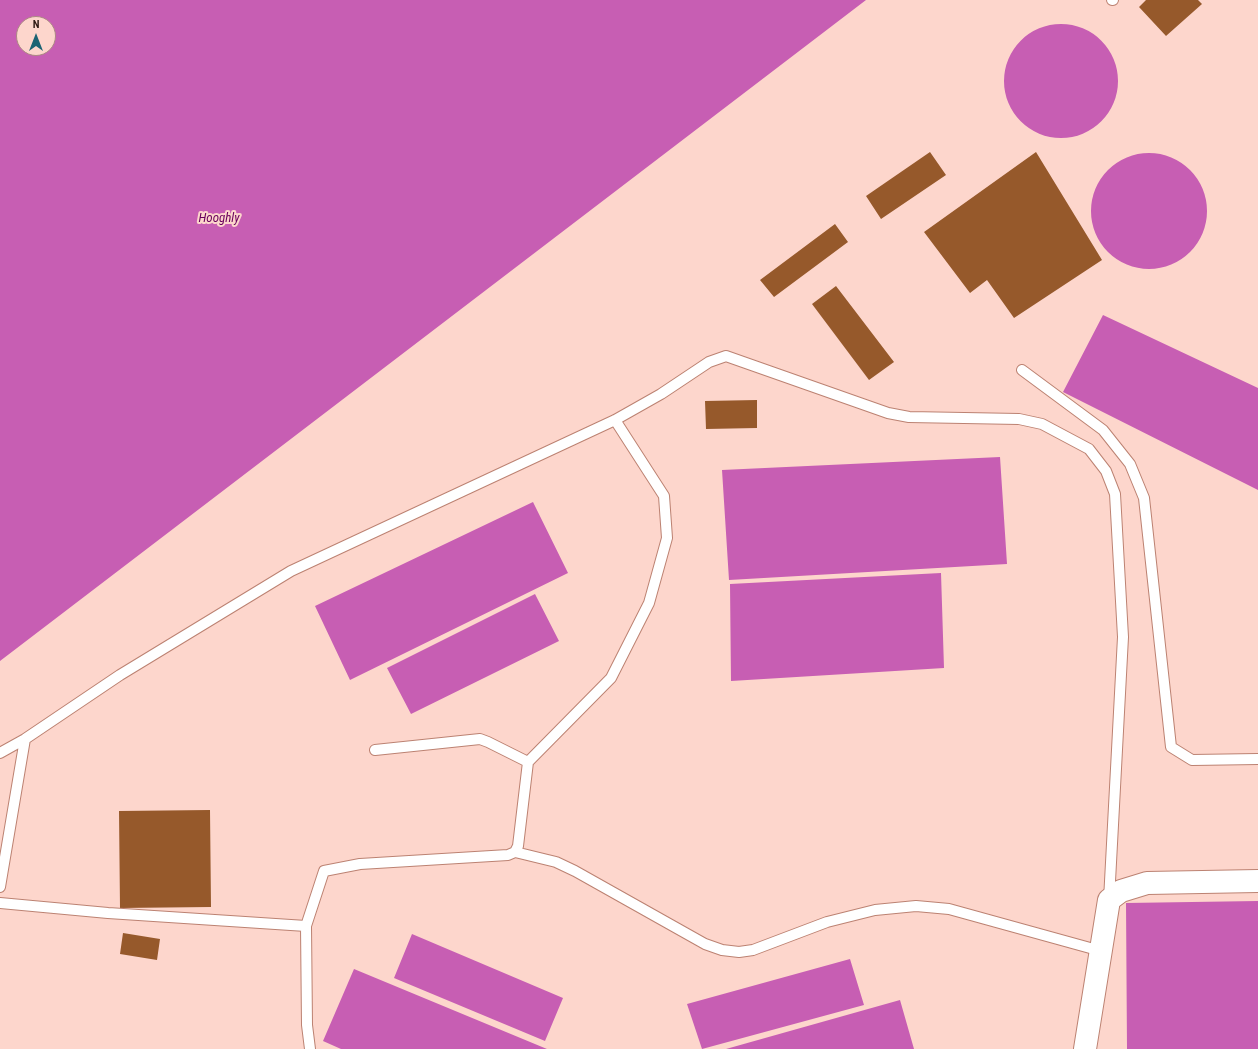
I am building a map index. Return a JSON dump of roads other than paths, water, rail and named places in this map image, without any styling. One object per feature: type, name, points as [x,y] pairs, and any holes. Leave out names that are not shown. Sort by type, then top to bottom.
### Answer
[{"type":"street","points":[[1085,1049],[1109,900],[1121,891],[1147,884],[1258,881]]},
{"type":"lane","points":[[0,753],[25,739],[120,675],[291,571],[615,420],[661,394],[709,362],[726,356],[888,413],[909,417],[1019,419],[1042,424],[1089,449],[1106,471],[1115,494],[1123,637],[1109,900]]},
{"type":"lane","points":[[1022,370],[1103,430],[1130,464],[1144,498],[1171,747],[1192,760],[1258,759]]},
{"type":"lane","points":[[515,852],[518,846],[528,762],[611,678],[649,602],[668,538],[664,496],[615,420]]},
{"type":"lane","points":[[0,887],[25,739]]},
{"type":"lane","points":[[375,750],[480,740],[488,742],[528,762]]},
{"type":"lane","points":[[310,1049],[307,1024],[306,926],[324,870],[360,864],[508,855],[515,852],[562,865],[705,944],[722,950],[739,952],[753,950],[827,922],[876,910],[916,906],[949,909],[1101,951]]},
{"type":"lane","points":[[0,903],[108,914],[306,926]]},
{"type":"water","name":"Hooghly","points":[[0,0],[866,0],[0,661]]},
{"type":"water","points":[[1061,24],[1083,28],[1102,40],[1114,59],[1118,81],[1114,103],[1102,122],[1083,134],[1061,138],[1039,134],[1020,122],[1008,103],[1004,81],[1008,59],[1020,40],[1039,28]]},
{"type":"water","points":[[1149,153],[1171,157],[1190,170],[1203,189],[1207,211],[1203,233],[1190,252],[1171,265],[1149,269],[1127,265],[1108,252],[1095,233],[1091,211],[1095,189],[1108,170],[1127,157]]},
{"type":"water","points":[[1103,315],[1258,388],[1258,490],[1063,392]]},
{"type":"water","points":[[1000,457],[1007,564],[729,580],[722,470]]},
{"type":"water","points":[[533,502],[568,573],[350,680],[315,606]]},
{"type":"water","points":[[941,573],[944,668],[731,681],[730,584]]},
{"type":"water","points":[[535,594],[559,641],[411,714],[387,668]]},
{"type":"water","points":[[1258,901],[1258,1049],[1127,1049],[1126,903]]},
{"type":"water","points":[[412,934],[563,998],[545,1041],[394,978]]},
{"type":"water","points":[[850,959],[864,1005],[702,1049],[687,1004]]},
{"type":"water","points":[[354,969],[547,1049],[341,1049],[323,1041]]},
{"type":"water","points":[[900,1000],[914,1049],[726,1049]]}]
